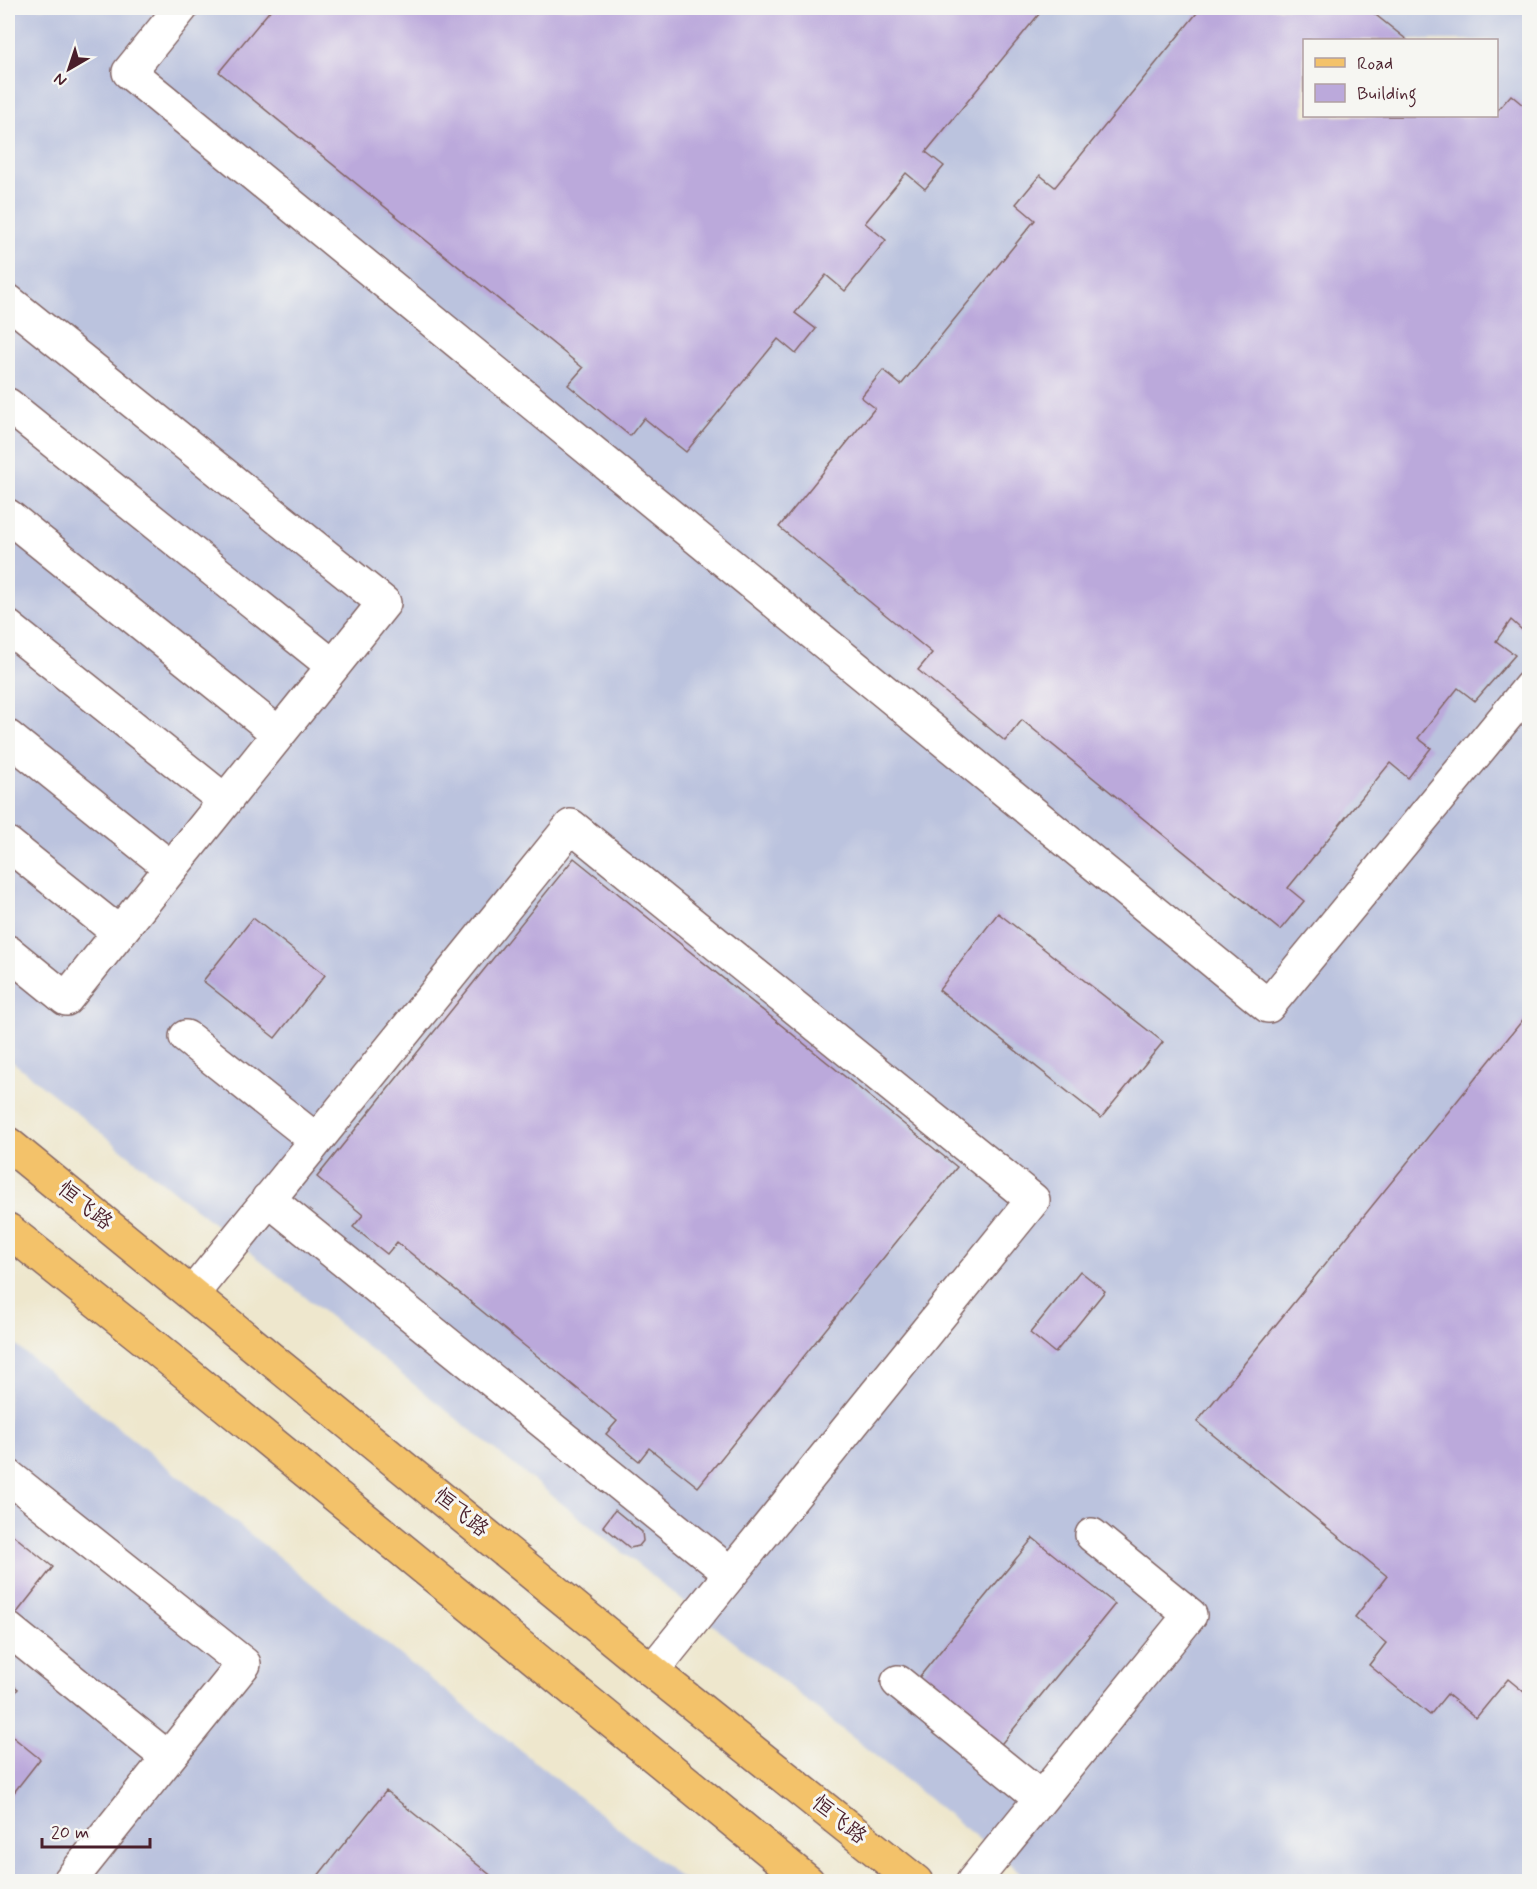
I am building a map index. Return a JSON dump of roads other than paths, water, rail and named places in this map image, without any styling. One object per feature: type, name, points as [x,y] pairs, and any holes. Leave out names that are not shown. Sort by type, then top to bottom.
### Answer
[{"type":"main road","name":"恒飞路","points":[[8,1144],[193,1293],[652,1671],[916,1881]]},
{"type":"main road","points":[[8,1230],[161,1352],[808,1881]]},
{"type":"lane","points":[[181,8],[129,72],[1268,1006],[1530,687]]},
{"type":"lane","points":[[8,301],[384,603],[66,999],[8,952]]},
{"type":"lane","points":[[8,405],[333,666]]},
{"type":"lane","points":[[8,516],[279,734]]},
{"type":"lane","points":[[8,627],[225,801]]},
{"type":"lane","points":[[8,737],[171,868]]},
{"type":"lane","points":[[193,1293],[571,826],[1033,1200],[652,1671]]},
{"type":"lane","points":[[8,844],[119,933]]},
{"type":"lane","points":[[186,1037],[316,1140]]},
{"type":"lane","points":[[268,1199],[730,1573]]},
{"type":"lane","points":[[8,1476],[244,1664],[69,1881]]},
{"type":"lane","points":[[973,1881],[1190,1615],[1092,1535]]},
{"type":"lane","points":[[8,1629],[168,1758]]},
{"type":"lane","points":[[898,1682],[1041,1798]]}]
